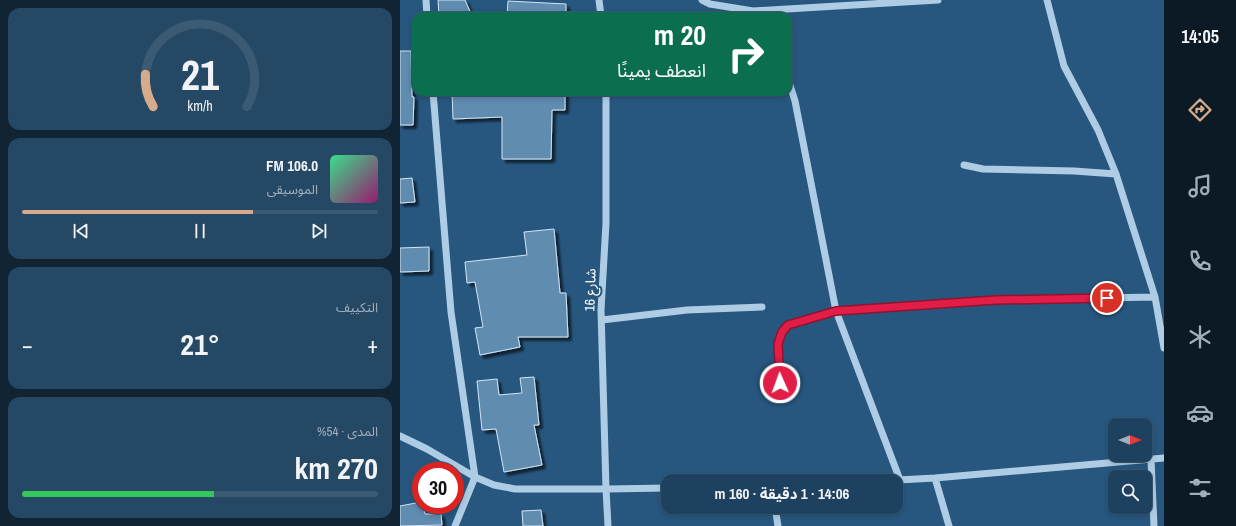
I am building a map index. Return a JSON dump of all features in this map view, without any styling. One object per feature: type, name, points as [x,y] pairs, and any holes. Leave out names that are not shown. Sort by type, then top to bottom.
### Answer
[{"type":"street","points":[[426,0],[427,12]]},
{"type":"street","points":[[599,0],[600,12]]},
{"type":"street","points":[[702,0],[710,4],[745,12]]},
{"type":"street","points":[[779,12],[938,0]]},
{"type":"street","points":[[1047,0],[1064,66],[1098,130],[1116,174],[1155,296],[1164,348]]},
{"type":"street","points":[[792,92],[836,311],[898,474]]},
{"type":"street","points":[[434,96],[451,312],[475,477],[456,526]]},
{"type":"street","name":"شارع 16","points":[[606,96],[606,223],[602,320],[608,526]]},
{"type":"street","points":[[964,165],[983,169],[1074,171],[1116,174]]},
{"type":"street","points":[[780,383],[778,344],[782,332],[788,325],[836,311],[996,300],[1155,296]]},
{"type":"street","points":[[602,320],[687,310],[762,307]]},
{"type":"street","points":[[400,436],[427,449],[475,477],[494,485],[515,489],[661,488]]},
{"type":"street","points":[[1154,526],[1152,460],[1164,458]]},
{"type":"street","points":[[903,480],[1128,462]]},
{"type":"street","points":[[934,478],[949,526]]},
{"type":"street","points":[[776,514],[778,526]]},
{"type":"building","points":[[438,0],[465,0],[470,12],[439,12]]},
{"type":"building","points":[[508,1],[566,4],[566,12],[507,12]]},
{"type":"building","points":[[400,51],[411,51],[412,97],[414,97],[413,125],[400,125]]},
{"type":"building","points":[[452,96],[565,96],[565,110],[552,110],[551,159],[502,159],[502,117],[453,119]]},
{"type":"building","points":[[412,178],[415,202],[400,203],[400,179]]},
{"type":"building","points":[[554,229],[560,293],[566,293],[568,337],[518,337],[520,347],[480,355],[475,328],[483,327],[475,282],[467,283],[465,262],[527,255],[524,232]]},
{"type":"building","points":[[429,247],[429,271],[400,272],[400,248]]},
{"type":"building","points":[[534,377],[539,425],[534,425],[542,465],[504,472],[496,429],[482,430],[477,381],[497,379],[499,395],[522,393],[520,378]]},
{"type":"building","points":[[412,504],[412,514],[441,514],[442,525],[400,526],[400,506]]},
{"type":"building","points":[[541,510],[543,526],[523,526],[522,511]]},
{"type":"route","points":[[780,383],[778,344],[782,332],[788,325],[836,311],[996,300],[1107,298]]}]
